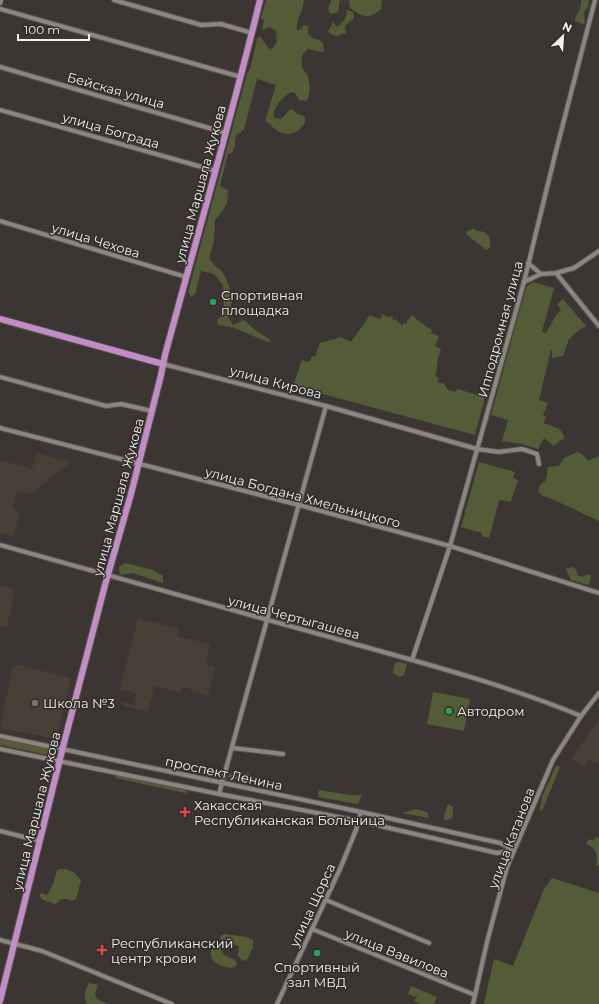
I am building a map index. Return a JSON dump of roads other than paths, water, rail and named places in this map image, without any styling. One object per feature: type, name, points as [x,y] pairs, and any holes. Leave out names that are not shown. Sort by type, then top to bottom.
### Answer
[{"type":"main road","name":"улица Маршала Жукова","points":[[0,1000],[63,748],[200,224],[241,77],[260,0]]},
{"type":"main road","name":"улица Кирова","points":[[0,319],[163,364]]},
{"type":"street","points":[[114,0],[201,25],[221,24],[252,33]]},
{"type":"street","name":"Ипподромная улица","points":[[412,660],[450,546],[524,282],[595,0]]},
{"type":"street","points":[[0,9],[241,77]]},
{"type":"street","name":"Бейская улица","points":[[0,67],[226,133]]},
{"type":"street","name":"улица Бограда","points":[[0,110],[216,171]]},
{"type":"street","name":"улица Чехова","points":[[0,221],[186,277]]},
{"type":"street","points":[[524,282],[541,274],[556,273],[574,268],[599,251]]},
{"type":"street","points":[[528,263],[541,274]]},
{"type":"street","points":[[556,273],[599,325]]},
{"type":"street","name":"улица Кирова","points":[[163,364],[326,406],[477,449],[498,452],[522,449],[537,454],[539,464]]},
{"type":"street","points":[[0,378],[106,406],[121,404],[152,411]]},
{"type":"street","points":[[219,794],[233,748],[326,406]]},
{"type":"street","name":"улица Богдана Хмельницкого","points":[[0,428],[299,505],[450,546],[599,593]]},
{"type":"street","name":"улица Чертыгашева","points":[[0,545],[412,660],[515,691],[581,716]]},
{"type":"street","name":"улица Катанова","points":[[473,1004],[501,886],[514,850],[553,760],[581,716],[599,693]]},
{"type":"street","name":"проспект Ленина","points":[[0,736],[63,748],[361,812],[500,843],[514,850]]},
{"type":"street","name":"проспект Ленина","points":[[0,748],[219,794],[359,821],[497,853],[514,850]]},
{"type":"street","points":[[233,748],[283,754]]},
{"type":"street","name":"улица Щорса","points":[[277,1004],[354,837],[361,812]]},
{"type":"street","points":[[0,831],[40,841]]},
{"type":"street","points":[[326,900],[428,943]]},
{"type":"street","name":"улица Вавилова","points":[[312,929],[476,995]]},
{"type":"street","points":[[0,940],[15,943],[63,959],[172,1004]]},
{"type":"place","name":"Спортивная площадка","points":[[213,302]]},
{"type":"place","name":"Школа №3","points":[[35,703]]},
{"type":"place","name":"Автодром","points":[[449,711]]},
{"type":"place","name":"Хакасская Республиканская Больница","points":[[185,812]]},
{"type":"place","name":"Республиканский центр крови","points":[[102,950]]},
{"type":"place","name":"Спортивный зал МВД","points":[[317,953]]}]
